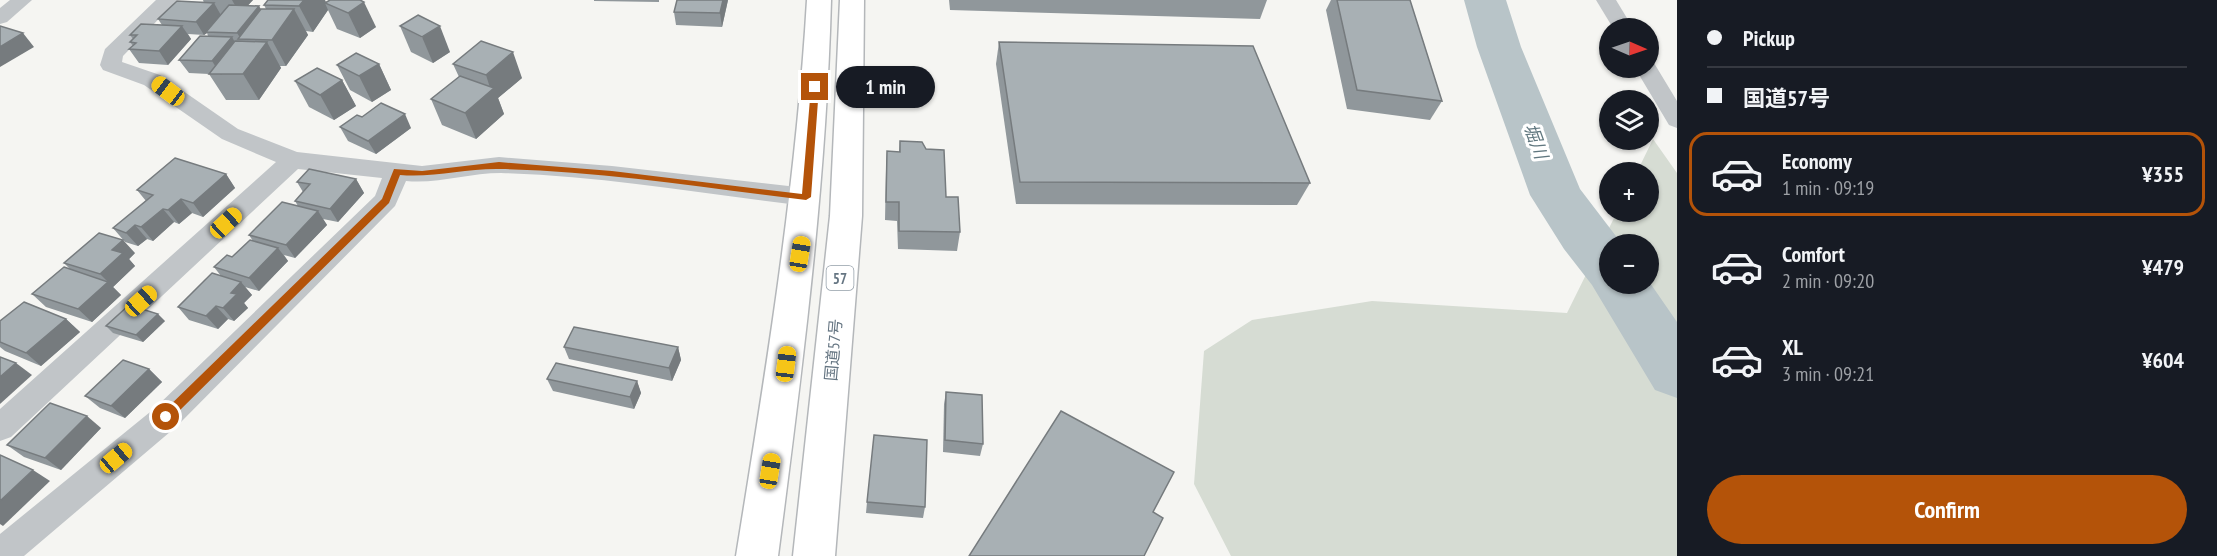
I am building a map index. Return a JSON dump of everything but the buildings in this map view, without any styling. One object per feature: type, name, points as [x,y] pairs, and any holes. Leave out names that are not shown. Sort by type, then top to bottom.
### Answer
[{"type":"highway","points":[[757,556],[786,364],[806,197],[817,65],[819,0]]},
{"type":"highway","name":"国道57号","points":[[814,556],[846,216],[852,0]]},
{"type":"street","points":[[0,18],[22,0]]},
{"type":"street","points":[[167,0],[113,54],[111,65],[152,80],[230,134],[293,160],[422,174],[499,165],[612,174],[806,197]]},
{"type":"street","points":[[1606,0],[1617,18]]},
{"type":"street","points":[[1652,78],[1677,120]]},
{"type":"street","points":[[0,428],[293,160]]},
{"type":"street","points":[[0,555],[174,409],[386,200],[397,171]]},
{"type":"shaded area","points":[[1659,148],[1677,173],[1677,556],[1231,556],[1194,484],[1204,351],[1252,320],[1372,301],[1567,313],[1599,248],[1599,294],[1659,294],[1659,234],[1606,234],[1612,222],[1659,222],[1659,162],[1642,162],[1648,150],[1659,150]]},
{"type":"waterway","name":"堀川","points":[[1485,0],[1499,47],[1556,195],[1599,255]]},
{"type":"waterway","name":"堀川","points":[[1626,294],[1677,372]]},
{"type":"route","points":[[166,417],[386,200],[397,171],[422,174],[499,165],[612,174],[806,197],[815,87]]}]
